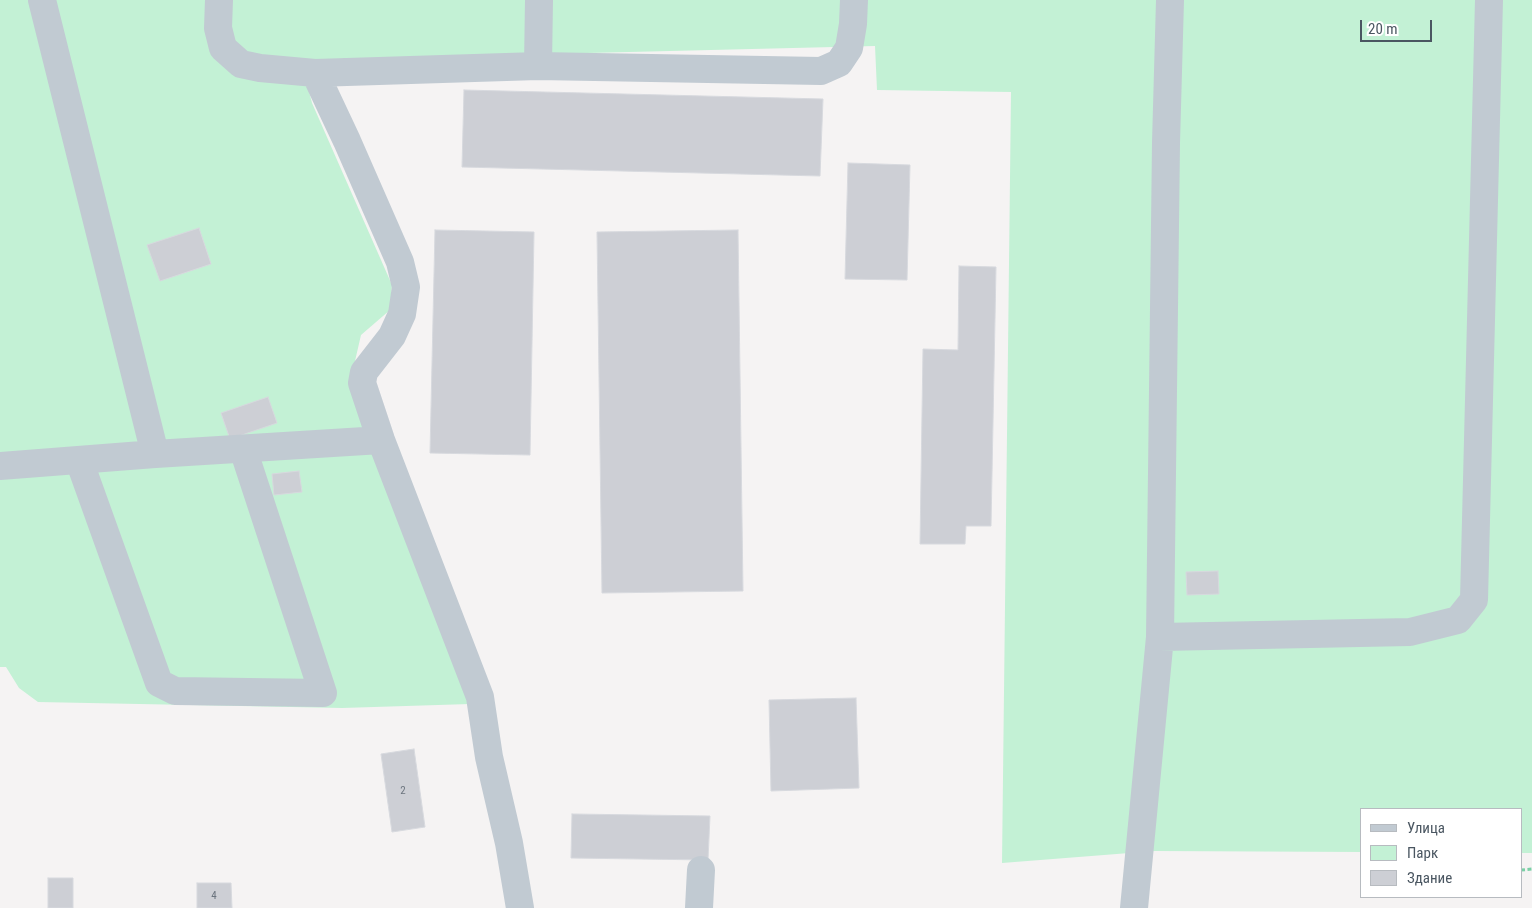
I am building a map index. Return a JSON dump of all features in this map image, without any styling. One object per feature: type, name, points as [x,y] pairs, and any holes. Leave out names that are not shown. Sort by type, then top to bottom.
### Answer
[{"type":"street","points":[[42,0],[155,454]]},
{"type":"street","points":[[218,0],[218,28],[223,48],[241,64],[315,74],[538,66],[821,70],[839,63],[849,48],[854,0]]},
{"type":"street","points":[[538,66],[539,0]]},
{"type":"street","points":[[1134,908],[1160,637],[1170,0]]},
{"type":"street","points":[[1160,637],[1410,632],[1458,620],[1474,600],[1489,0]]},
{"type":"street","points":[[315,74],[347,141],[400,262],[406,287],[402,314],[392,336],[364,372],[362,383],[381,440],[480,697],[489,757],[509,843],[520,908]]},
{"type":"street","points":[[0,466],[381,440]]},
{"type":"street","points":[[79,460],[158,683],[175,691],[323,693],[243,449]]},
{"type":"street","points":[[699,908],[701,870]]},
{"type":"green space","points":[[0,0],[1532,0],[1532,853],[1522,853],[1522,808],[1360,808],[1360,852],[1155,851],[1002,863],[1011,92],[877,90],[875,46],[301,60],[312,103],[392,285],[390,310],[361,335],[355,361],[354,385],[470,704],[342,708],[38,702],[19,688],[6,667],[0,667]]},
{"type":"building","points":[[464,90],[823,99],[820,176],[462,167]]},
{"type":"building","points":[[848,163],[910,165],[907,280],[845,279]]},
{"type":"building","points":[[199,228],[211,264],[160,281],[147,245]]},
{"type":"building","points":[[435,230],[534,232],[530,455],[430,453]]},
{"type":"building","points":[[738,230],[743,591],[602,593],[597,232]]},
{"type":"building","points":[[959,266],[996,267],[991,526],[966,526],[965,544],[920,544],[923,349],[958,350]]},
{"type":"building","points":[[268,397],[277,423],[230,439],[221,413]]},
{"type":"building","points":[[299,471],[302,492],[274,495],[272,474]]},
{"type":"building","points":[[1218,571],[1219,594],[1187,595],[1186,572]]},
{"type":"building","points":[[856,698],[859,788],[771,791],[769,700]]},
{"type":"building","points":[[414,749],[425,827],[392,832],[381,754]]},
{"type":"building","points":[[572,814],[710,816],[708,860],[571,858]]},
{"type":"building","points":[[48,878],[73,878],[73,908],[48,908]]},
{"type":"building","points":[[197,883],[231,883],[232,908],[197,908]]}]
